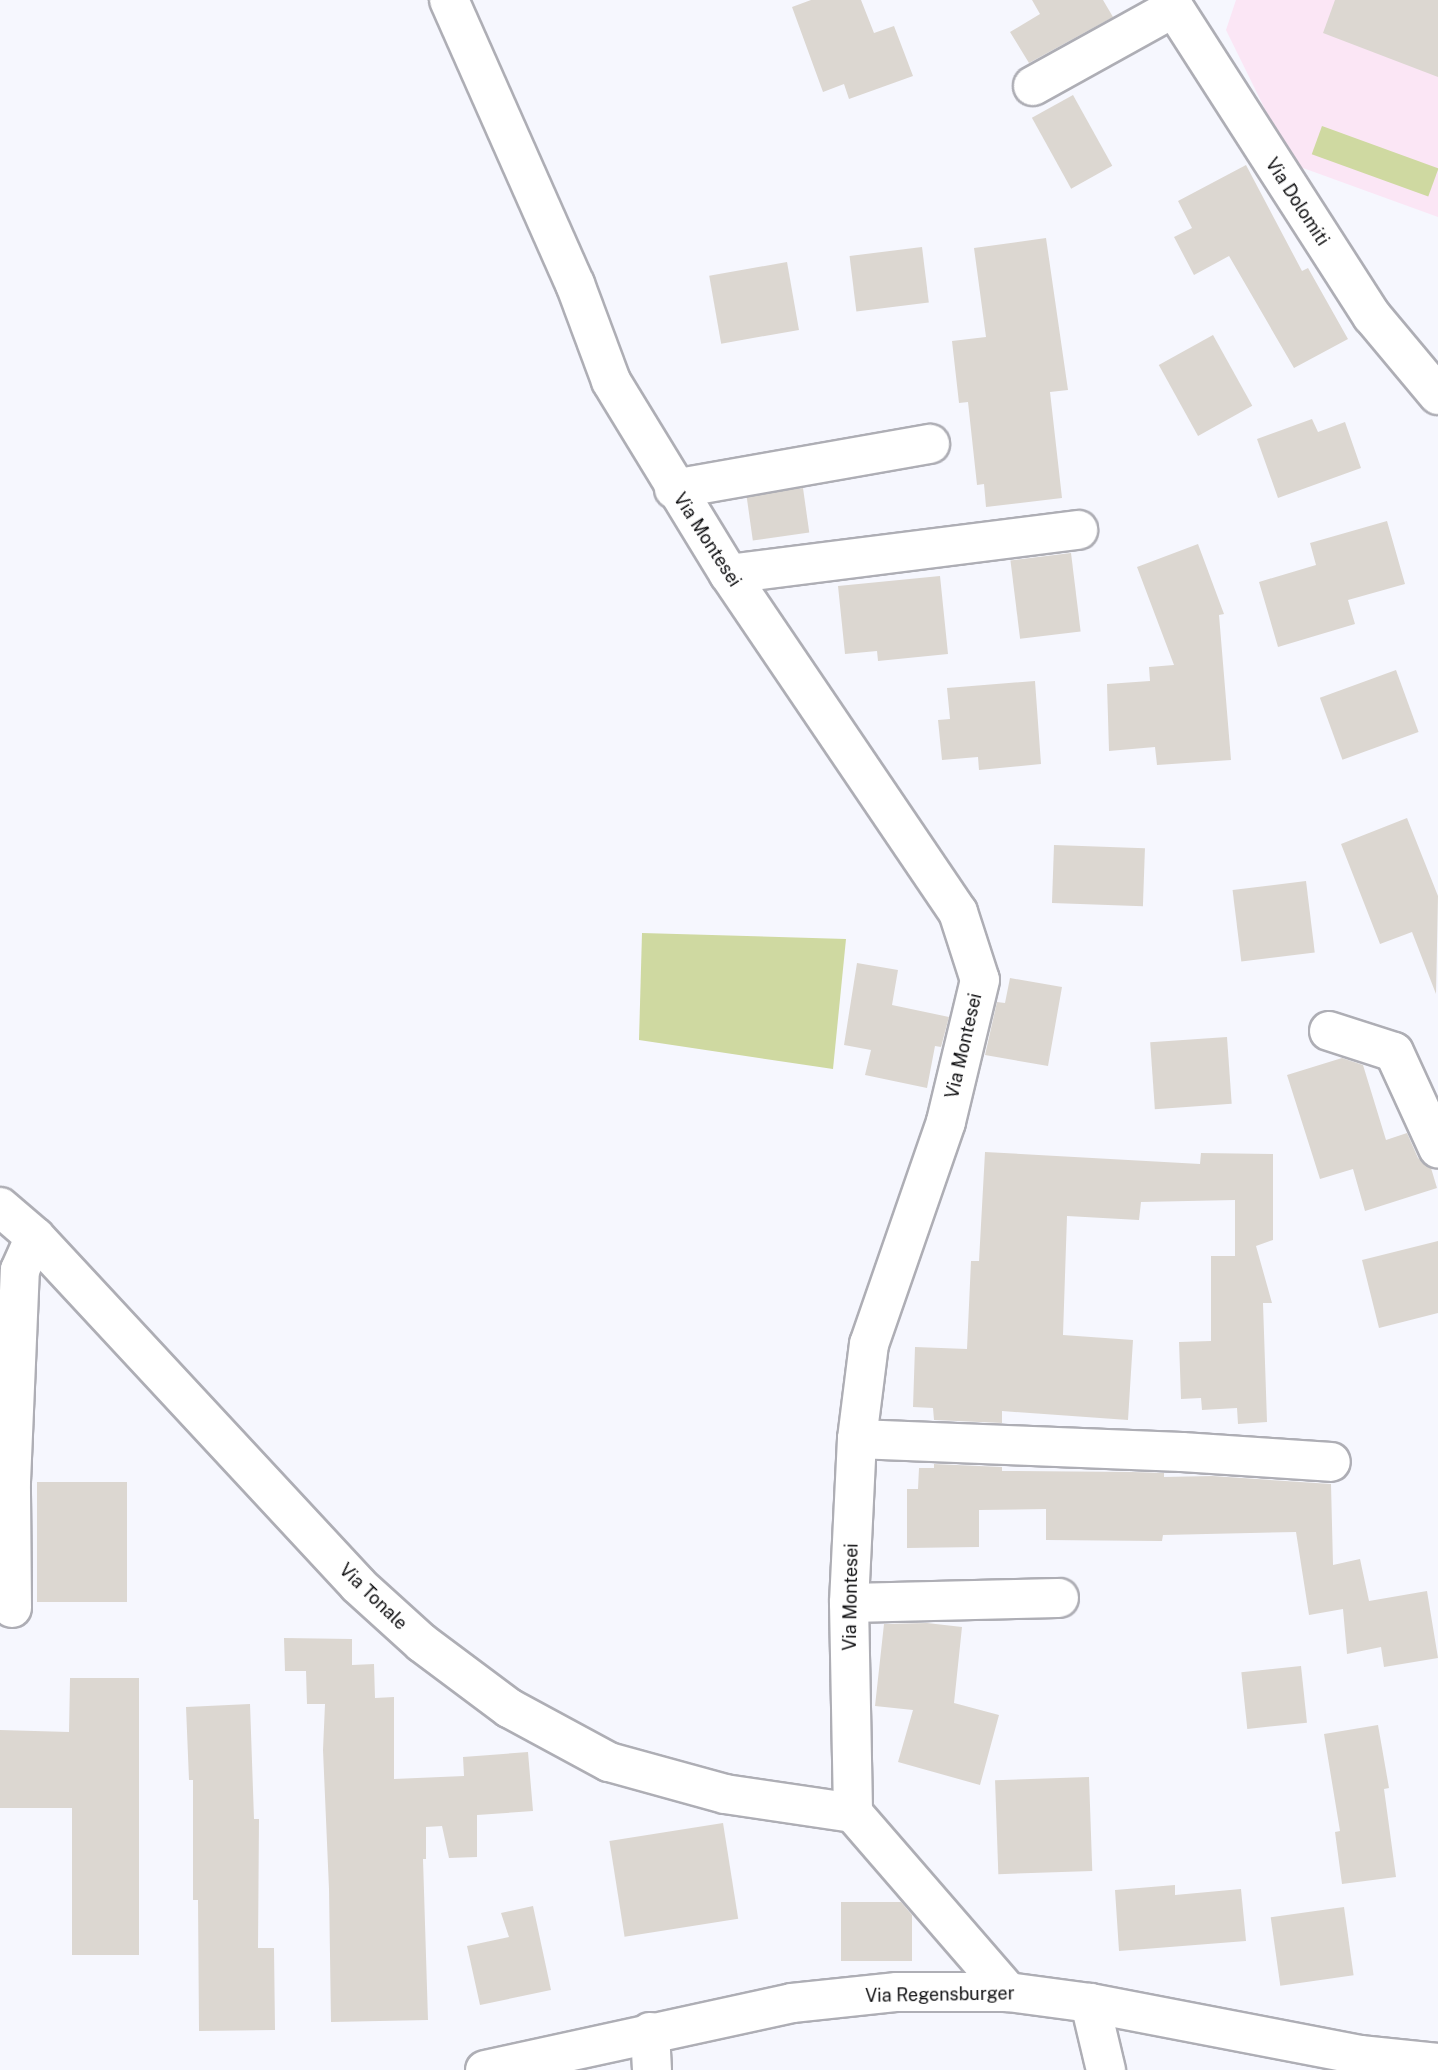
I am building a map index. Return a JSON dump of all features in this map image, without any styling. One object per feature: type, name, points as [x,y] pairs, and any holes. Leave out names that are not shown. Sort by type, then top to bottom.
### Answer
[{"type":"street","name":"Via Montesei","points":[[449,0],[575,284],[611,381],[674,489],[729,574],[958,912],[979,980],[946,1122],[869,1344],[857,1439],[849,1603],[853,1813]]},
{"type":"street","points":[[1033,86],[1171,4]]},
{"type":"street","name":"Via Dolomiti","points":[[1171,4],[1372,316],[1438,395]]},
{"type":"street","points":[[674,489],[930,444]]},
{"type":"street","points":[[729,574],[1078,530]]},
{"type":"street","points":[[1328,1031],[1394,1052],[1438,1148]]},
{"type":"street","name":"Via Tonale","points":[[0,1207],[34,1237],[358,1585],[422,1643],[509,1708],[609,1762],[725,1794],[853,1813]]},
{"type":"street","points":[[12,1608],[10,1482],[20,1270],[34,1237]]},
{"type":"street","points":[[857,1439],[1182,1452],[1331,1462]]},
{"type":"street","points":[[849,1603],[1059,1598]]},
{"type":"street","points":[[853,1813],[1008,1992]]},
{"type":"street","name":"Via Regensburger","points":[[485,2070],[792,2003],[897,1992],[1008,1992],[1090,2003],[1360,2055],[1438,2063]]},
{"type":"street","points":[[1090,2003],[1106,2070]]},
{"type":"street","points":[[650,2032],[652,2070]]},
{"type":"shaded area","points":[[1236,0],[1438,0],[1438,217],[1292,164],[1226,30]]},
{"type":"green space","points":[[1322,126],[1438,168],[1428,197],[1312,154]]},
{"type":"green space","points":[[642,933],[846,939],[833,1069],[639,1040]]},
{"type":"building","points":[[811,0],[861,0],[874,33],[894,26],[913,76],[849,99],[844,84],[823,92],[792,7]]},
{"type":"building","points":[[1032,0],[1103,0],[1113,17],[1029,63],[1010,32],[1040,14]]},
{"type":"building","points":[[1335,0],[1438,0],[1438,77],[1323,33]]},
{"type":"building","points":[[1073,95],[1112,166],[1071,189],[1032,118]]},
{"type":"building","points":[[1246,165],[1302,271],[1308,268],[1348,339],[1294,368],[1229,256],[1194,275],[1174,237],[1192,228],[1178,201]]},
{"type":"building","points":[[1046,238],[1068,390],[1050,392],[1062,498],[986,507],[984,484],[977,485],[968,402],[959,403],[952,341],[986,337],[974,248]]},
{"type":"building","points":[[922,247],[929,303],[856,311],[850,256]]},
{"type":"building","points":[[787,262],[799,330],[721,344],[709,276]]},
{"type":"building","points":[[1213,335],[1252,406],[1198,436],[1159,365]]},
{"type":"building","points":[[1312,419],[1318,432],[1345,422],[1361,468],[1278,498],[1257,439]]},
{"type":"building","points":[[803,488],[809,533],[753,540],[747,496]]},
{"type":"building","points":[[1387,521],[1405,584],[1348,600],[1355,624],[1278,647],[1259,582],[1316,565],[1310,543]]},
{"type":"building","points":[[1198,544],[1224,614],[1219,615],[1231,760],[1157,765],[1155,747],[1109,751],[1107,684],[1150,681],[1149,667],[1174,665],[1137,567]]},
{"type":"building","points":[[1071,553],[1081,631],[1020,639],[1010,560]]},
{"type":"building","points":[[940,576],[948,654],[878,661],[877,651],[845,654],[838,586]]},
{"type":"building","points":[[1396,670],[1419,732],[1342,760],[1320,698]]},
{"type":"building","points":[[1035,681],[1041,764],[979,770],[978,757],[942,760],[938,720],[950,719],[947,688]]},
{"type":"building","points":[[1407,818],[1438,896],[1436,994],[1412,932],[1380,944],[1341,844]]},
{"type":"building","points":[[1054,845],[1145,848],[1143,906],[1052,903]]},
{"type":"building","points":[[1306,881],[1315,952],[1241,961],[1233,890]]},
{"type":"building","points":[[857,963],[898,970],[892,1005],[949,1017],[941,1047],[935,1046],[927,1088],[865,1075],[871,1050],[844,1045]]},
{"type":"building","points":[[1010,978],[1062,987],[1048,1066],[985,1055],[997,1002],[1005,1003]]},
{"type":"building","points":[[1227,1037],[1232,1104],[1155,1109],[1150,1042]]},
{"type":"building","points":[[1342,1058],[1363,1065],[1386,1140],[1407,1133],[1418,1158],[1431,1168],[1437,1188],[1365,1211],[1353,1169],[1320,1179],[1287,1075]]},
{"type":"building","points":[[985,1152],[1200,1164],[1201,1153],[1273,1154],[1273,1240],[1256,1246],[1272,1303],[1263,1303],[1267,1422],[1238,1424],[1237,1408],[1202,1410],[1201,1398],[1181,1399],[1179,1342],[1211,1341],[1211,1256],[1235,1256],[1235,1200],[1141,1202],[1139,1220],[1067,1216],[1063,1335],[1133,1340],[1128,1420],[1002,1411],[1002,1423],[934,1420],[933,1408],[913,1407],[915,1347],[967,1349],[971,1261],[979,1261]]},
{"type":"building","points":[[1438,1241],[1438,1313],[1379,1328],[1362,1260]]},
{"type":"building","points":[[934,1464],[1002,1467],[1002,1471],[1164,1473],[1164,1477],[1212,1476],[1331,1484],[1333,1565],[1360,1559],[1369,1601],[1427,1591],[1438,1658],[1384,1667],[1381,1647],[1347,1654],[1343,1609],[1309,1615],[1296,1532],[1163,1535],[1162,1541],[1046,1540],[1046,1509],[979,1510],[979,1547],[907,1548],[907,1489],[918,1489],[919,1468],[934,1468]]},
{"type":"building","points":[[37,1482],[127,1482],[127,1602],[37,1602]]},
{"type":"building","points":[[927,1623],[962,1627],[954,1703],[999,1715],[980,1785],[898,1762],[913,1710],[875,1706],[884,1624]]},
{"type":"building","points":[[284,1638],[352,1639],[352,1665],[374,1664],[375,1698],[394,1697],[394,1779],[464,1776],[463,1757],[528,1752],[533,1811],[477,1815],[477,1857],[449,1858],[442,1826],[426,1827],[426,1859],[423,1859],[428,2020],[331,2022],[323,1750],[325,1704],[307,1704],[306,1671],[285,1671]]},
{"type":"building","points":[[1301,1666],[1307,1723],[1247,1729],[1241,1672]]},
{"type":"building","points":[[70,1678],[139,1678],[139,1955],[72,1955],[72,1808],[0,1808],[0,1730],[69,1732]]},
{"type":"building","points":[[250,1704],[254,1819],[259,1819],[258,1948],[274,1948],[275,2030],[199,2031],[198,1900],[193,1900],[193,1780],[189,1780],[186,1707]]},
{"type":"building","points":[[1378,1725],[1389,1788],[1384,1789],[1396,1877],[1342,1884],[1335,1832],[1340,1831],[1324,1734]]},
{"type":"building","points":[[1089,1777],[1092,1871],[998,1874],[995,1780]]},
{"type":"building","points":[[723,1823],[738,1919],[625,1937],[609,1841]]},
{"type":"building","points":[[1175,1885],[1175,1895],[1241,1889],[1246,1941],[1119,1951],[1115,1890]]},
{"type":"building","points":[[841,1902],[901,1902],[912,1915],[912,1961],[841,1961]]},
{"type":"building","points":[[533,1906],[551,1990],[480,2005],[467,1946],[509,1937],[501,1913]]},
{"type":"building","points":[[1344,1907],[1354,1975],[1280,1986],[1271,1917]]}]
